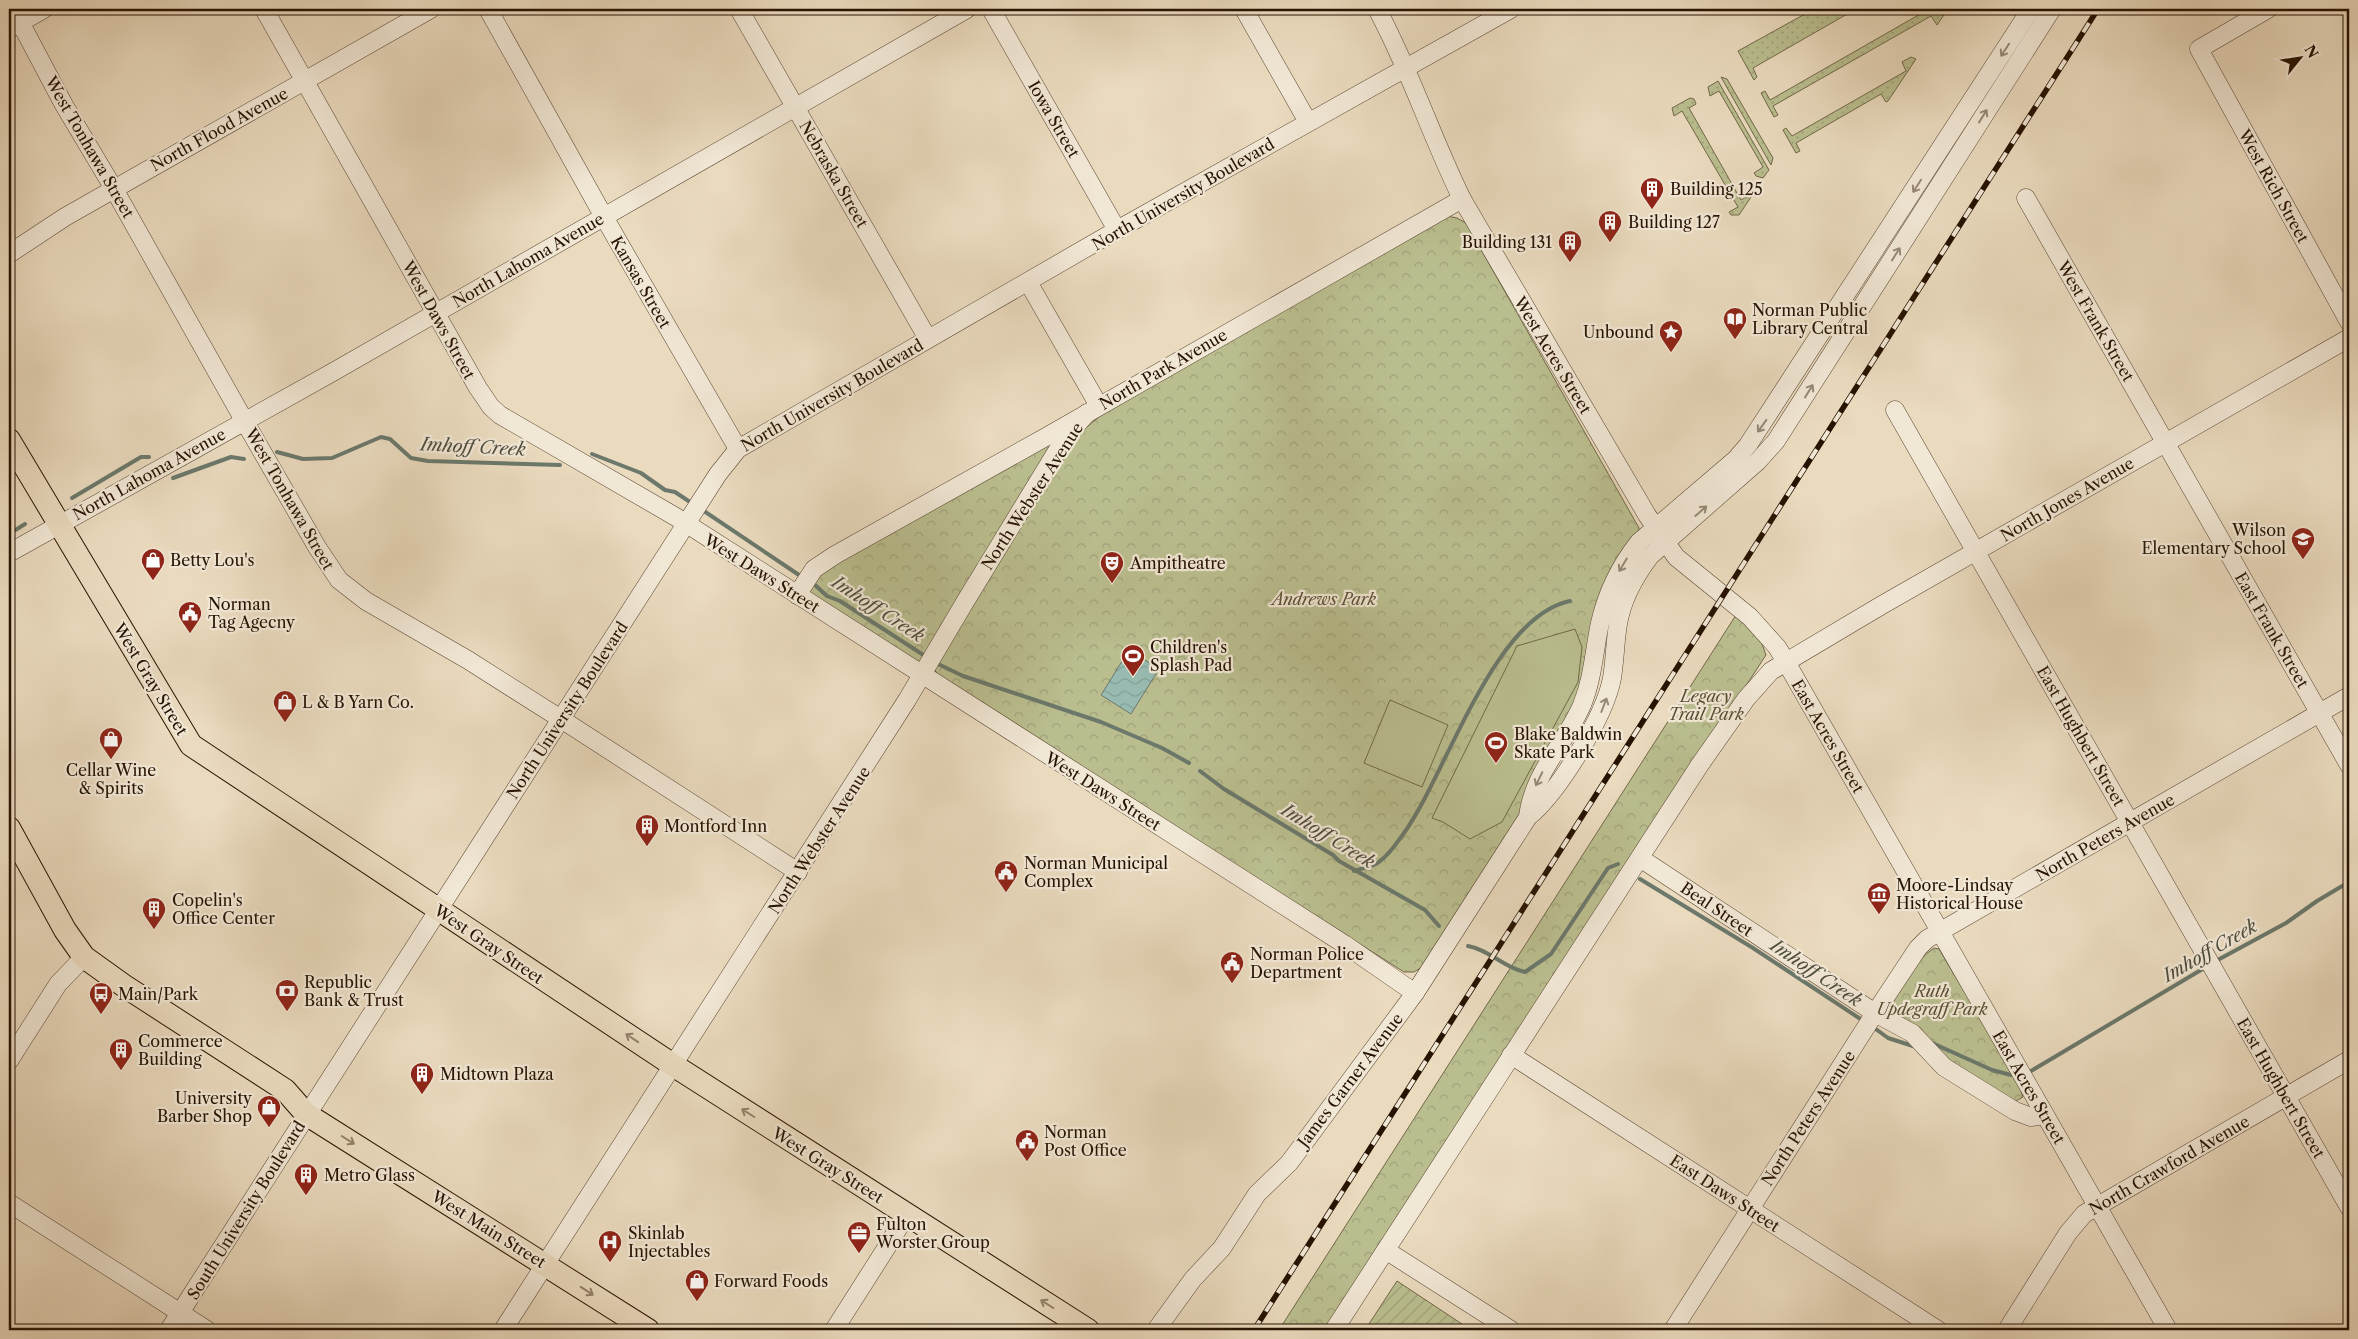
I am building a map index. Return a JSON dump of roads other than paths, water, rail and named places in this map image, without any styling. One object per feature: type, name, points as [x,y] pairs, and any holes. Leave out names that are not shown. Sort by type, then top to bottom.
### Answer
[{"type":"main road","name":"West Gray Street","points":[[9,440],[191,745],[672,1065],[1088,1330]]},
{"type":"main road","name":"West Main Street","points":[[9,828],[65,930],[84,957],[123,985],[285,1090],[306,1114],[648,1330]]},
{"type":"street","points":[[14,26],[44,9]]},
{"type":"street","name":"West Daws Street","points":[[264,9],[478,388],[500,415],[694,513],[797,594],[922,676],[1336,939],[1415,993]]},
{"type":"street","name":"North Flood Avenue","points":[[9,254],[64,217],[431,9]]},
{"type":"street","name":"Kansas Street","points":[[488,9],[604,217],[738,449]]},
{"type":"street","name":"Nebraska Street","points":[[739,9],[928,339]]},
{"type":"street","name":"North Lahoma Avenue","points":[[9,554],[245,422],[967,9]]},
{"type":"street","name":"Iowa Street","points":[[991,9],[1118,230]]},
{"type":"street","points":[[1244,9],[1308,122]]},
{"type":"street","name":"West Acres Street","points":[[1377,9],[1406,67],[1443,159],[1462,199],[1654,528],[1676,557],[1750,617],[1776,647],[1786,662]]},
{"type":"street","name":"North University Boulevard","points":[[306,1114],[718,474],[738,449],[1118,230],[1511,9]]},
{"type":"street","name":"James Garner Avenue","points":[[1528,817],[1535,787],[1546,764],[1581,707],[1589,686],[1600,625],[1615,578],[1635,547],[1654,528],[1736,458],[1766,421],[2031,9]]},
{"type":"street","name":"James Garner Avenue","points":[[1156,1330],[1192,1278],[1222,1248],[1257,1194],[1288,1163],[1304,1143],[1415,993],[1528,817],[1549,795],[1591,733],[1600,714],[1612,677],[1618,622],[1639,571],[1650,556],[1758,461],[1776,441],[2052,9]]},
{"type":"street","name":"West Rich Street","points":[[2268,9],[2199,49],[2349,322]]},
{"type":"street","name":"West Tonhawa Street","points":[[14,26],[114,189],[245,422],[317,547],[339,580],[366,601],[468,660],[562,718],[798,872]]},
{"type":"street","name":"West Frank Street","points":[[2026,198],[2165,443]]},
{"type":"street","name":"North Park Avenue","points":[[797,594],[814,569],[835,555],[1462,199]]},
{"type":"street","points":[[1028,282],[1093,409]]},
{"type":"street","name":"North Jones Avenue","points":[[1334,1330],[1640,858],[1746,699],[1771,671],[1976,551],[2349,338]]},
{"type":"street","name":"North Webster Avenue","points":[[503,1330],[922,676],[1066,438],[1093,409]]},
{"type":"street","name":"East Hughbert Street","points":[[1895,410],[2349,1207]]},
{"type":"street","name":"East Frank Street","points":[[2165,443],[2349,765]]},
{"type":"street","name":"East Acres Street","points":[[1786,662],[2168,1330]]},
{"type":"street","name":"North Peters Avenue","points":[[1673,1330],[1918,948],[1940,931],[2349,696]]},
{"type":"street","name":"Beal Street","points":[[1640,858],[1870,1022],[1912,1033],[1944,1067],[2015,1112],[2031,1117],[2045,1115]]},
{"type":"street","points":[[9,1061],[58,984],[84,957]]},
{"type":"street","name":"East Daws Street","points":[[1512,1055],[1938,1330]]},
{"type":"street","name":"North Crawford Avenue","points":[[2007,1330],[2068,1233],[2084,1214],[2349,1060]]},
{"type":"street","name":"South University Boulevard","points":[[169,1330],[306,1114]]},
{"type":"street","points":[[9,1203],[207,1330]]},
{"type":"street","points":[[834,1330],[906,1214]]},
{"type":"street","points":[[1387,1251],[1511,1330]]},
{"type":"water","name":"Children's Splash Pad","points":[[1129,650],[1159,669],[1131,714],[1101,695]]},
{"type":"waterway","name":"Imhoff Creek","points":[[277,452],[303,459],[332,458],[381,437],[390,439],[411,458],[428,461],[560,465]]},
{"type":"waterway","name":"Imhoff Creek","points":[[592,454],[641,473],[665,490],[675,492],[693,504]]},
{"type":"waterway","name":"Imhoff Creek","points":[[72,498],[141,457],[149,457]]},
{"type":"waterway","name":"Imhoff Creek","points":[[173,478],[231,457],[244,459]]},
{"type":"waterway","name":"Imhoff Creek","points":[[701,509],[799,575]]},
{"type":"waterway","name":"Imhoff Creek","points":[[9,534],[25,524]]},
{"type":"waterway","name":"Imhoff Creek","points":[[815,585],[827,596],[840,601],[925,656]]},
{"type":"waterway","points":[[1354,871],[1377,864],[1390,852],[1404,833],[1420,806],[1474,700],[1495,666],[1518,636],[1543,613],[1570,601]]},
{"type":"waterway","name":"Imhoff Creek","points":[[936,663],[963,676],[1101,722],[1162,748],[1189,763]]},
{"type":"waterway","name":"Imhoff Creek","points":[[1200,771],[1224,789],[1333,855],[1339,861],[1425,910],[1439,926]]},
{"type":"waterway","name":"Imhoff Creek","points":[[1468,946],[1483,951],[1510,967],[1525,972],[1551,954],[1608,868],[1618,864]]},
{"type":"waterway","name":"Imhoff Creek","points":[[1640,879],[1753,948],[1865,1022]]},
{"type":"waterway","name":"Imhoff Creek","points":[[2214,962],[2286,923],[2317,901],[2349,882]]},
{"type":"waterway","name":"Imhoff Creek","points":[[2031,1071],[2206,967]]},
{"type":"waterway","name":"Imhoff Creek","points":[[1873,1027],[1888,1038],[1916,1047]]},
{"type":"waterway","name":"Imhoff Creek","points":[[1930,1042],[1992,1070],[2011,1075]]},
{"type":"railway","points":[[1254,1330],[2098,9]]},
{"type":"place","name":"Building 125","points":[[1652,210]]},
{"type":"place","name":"Building 127","points":[[1610,243]]},
{"type":"place","name":"Building 131","points":[[1570,263]]},
{"type":"place","name":"Norman Public Library Central","points":[[1735,340]]},
{"type":"place","name":"Unbound","points":[[1671,353]]},
{"type":"place","name":"Wilson Elementary School","points":[[2303,560]]},
{"type":"place","name":"Betty Lou's","points":[[153,581]]},
{"type":"place","name":"Ampitheatre","points":[[1112,584]]},
{"type":"place","name":"Norman Tag Agecny","points":[[190,634]]},
{"type":"place","name":"Children's Splash Pad","points":[[1133,677]]},
{"type":"place","name":"L & B Yarn Co.","points":[[285,723]]},
{"type":"place","name":"Cellar Wine & Spirits","points":[[111,760]]},
{"type":"place","name":"Blake Baldwin Skate Park","points":[[1496,764]]},
{"type":"place","name":"Montford Inn","points":[[647,847]]},
{"type":"place","name":"Norman Municipal Complex","points":[[1006,893]]},
{"type":"place","name":"Moore-Lindsay Historical House","points":[[1879,915]]},
{"type":"place","name":"Copelin's Office Center","points":[[154,930]]},
{"type":"place","name":"Norman Police Department","points":[[1232,984]]},
{"type":"place","name":"Republic Bank & Trust","points":[[287,1012]]},
{"type":"place","name":"Main/Park","points":[[101,1015]]},
{"type":"place","name":"Commerce Building","points":[[121,1071]]},
{"type":"place","name":"Midtown Plaza","points":[[422,1095]]},
{"type":"place","name":"University Barber Shop","points":[[269,1128]]},
{"type":"place","name":"Norman Post Office","points":[[1027,1162]]},
{"type":"place","name":"Metro Glass","points":[[306,1196]]},
{"type":"place","name":"Fulton Worster Group","points":[[859,1254]]},
{"type":"place","name":"Skinlab Injectables","points":[[610,1263]]},
{"type":"place","name":"Forward Foods","points":[[697,1302]]},
{"type":"park label","name":"Andrews Park","points":[[1324,599]]},
{"type":"park label","name":"Legacy Trail Park","points":[[1706,705]]},
{"type":"park label","name":"Ruth Updegraff Park","points":[[1932,1000]]}]
